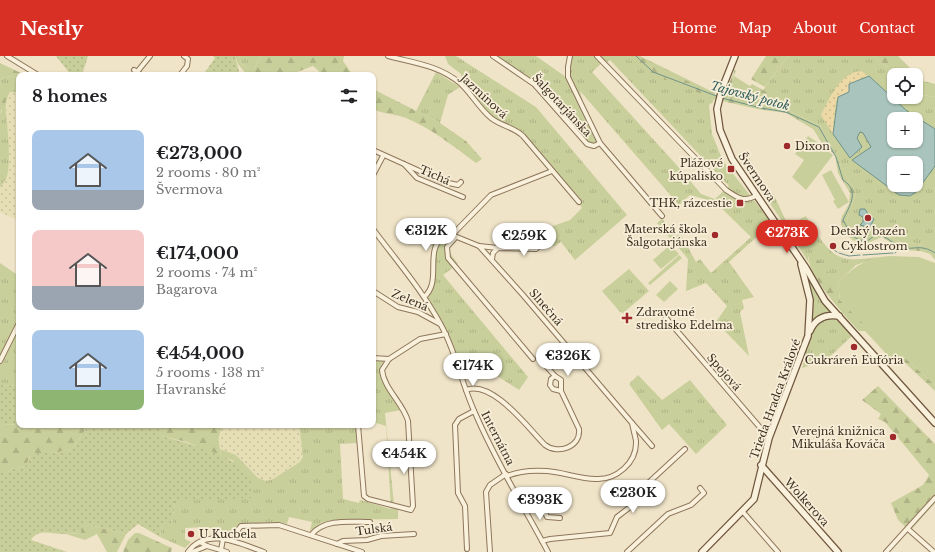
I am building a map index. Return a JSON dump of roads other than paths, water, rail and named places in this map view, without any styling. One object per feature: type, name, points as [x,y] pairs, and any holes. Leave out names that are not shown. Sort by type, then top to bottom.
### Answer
[{"type":"street","points":[[7,56],[33,72]]},
{"type":"street","points":[[138,72],[150,56]]},
{"type":"street","points":[[182,72],[188,64],[188,59],[184,56]]},
{"type":"street","name":"Jazmínová","points":[[388,56],[426,65],[456,81],[490,117],[504,127],[519,132],[579,202]]},
{"type":"street","name":"Šalgotarjánska","points":[[493,56],[534,84],[587,144],[594,146],[600,143]]},
{"type":"street","name":"Šalgotarjánska","points":[[575,56],[570,58],[568,77],[600,143],[662,216]]},
{"type":"street","points":[[597,56],[726,190],[744,200],[749,200],[757,195]]},
{"type":"street","name":"Švermova","points":[[735,56],[720,97],[718,122],[725,145],[732,159],[799,258],[819,292],[838,316],[935,423]]},
{"type":"street","name":"Tichá","points":[[376,152],[444,182],[458,185],[461,182]]},
{"type":"street","points":[[376,169],[383,156]]},
{"type":"street","name":"Tichá","points":[[404,164],[406,169],[417,178],[464,197]]},
{"type":"street","points":[[532,359],[448,258],[447,247],[454,236],[490,195],[552,171]]},
{"type":"street","name":"Zelená","points":[[376,233],[424,297]]},
{"type":"street","points":[[424,297],[432,287],[434,248],[444,236],[454,236]]},
{"type":"street","name":"Slnečná","points":[[454,236],[480,246],[498,248],[536,249],[542,243]]},
{"type":"street","name":"Slnečná","points":[[480,246],[615,401],[652,446]]},
{"type":"street","points":[[492,259],[493,253],[498,248]]},
{"type":"street","name":"Trieda Hradca Králové","points":[[743,512],[754,499],[768,438],[808,336],[809,295],[799,258]]},
{"type":"street","name":"Zelená","points":[[376,293],[398,307],[418,312],[441,324]]},
{"type":"street","name":"Internátna","points":[[424,297],[446,334],[456,357],[474,411],[506,475],[548,552]]},
{"type":"street","points":[[808,336],[817,320],[828,316],[838,316]]},
{"type":"street","name":"Spojová","points":[[666,318],[768,438]]},
{"type":"street","points":[[0,361],[16,329]]},
{"type":"street","points":[[358,428],[364,496],[368,499],[411,510],[413,507],[409,426],[405,410],[383,376],[383,368],[389,359],[424,337],[446,334]]},
{"type":"street","points":[[376,358],[389,359]]},
{"type":"street","points":[[466,390],[472,388],[479,389],[498,397],[545,445],[557,450],[569,447],[580,433],[577,423],[561,391],[562,380],[555,376],[546,366]]},
{"type":"street","points":[[555,376],[551,379],[550,385],[553,389],[561,391]]},
{"type":"street","name":"Internátna","points":[[467,549],[465,506],[458,493],[455,425],[459,419],[474,411]]},
{"type":"street","name":"Slnečná","points":[[506,475],[536,470],[590,479],[603,479],[616,474],[626,466],[633,457],[636,442],[632,423]]},
{"type":"street","points":[[636,442],[646,439]]},
{"type":"street","points":[[542,541],[610,533],[620,514],[642,498],[646,485],[685,449]]},
{"type":"street","name":"Wolkerova","points":[[761,465],[838,552]]},
{"type":"street","name":"Internátna","points":[[490,552],[486,492],[490,485],[506,475]]},
{"type":"street","points":[[627,552],[668,514],[687,507],[695,502],[704,493],[700,488]]},
{"type":"street","points":[[886,552],[935,498]]},
{"type":"street","points":[[523,507],[539,499],[547,517],[560,518]]},
{"type":"street","points":[[702,552],[743,512],[778,552]]},
{"type":"street","name":"Tulská","points":[[311,535],[318,527],[325,524],[370,522]]},
{"type":"street","name":"Tulská","points":[[230,539],[236,529],[243,526],[277,525],[362,552]]},
{"type":"street","points":[[908,529],[934,552]]},
{"type":"street","name":"Tulská","points":[[338,544],[344,541],[367,540],[381,536],[414,534]]},
{"type":"street","points":[[222,550],[223,539]]},
{"type":"street","points":[[188,552],[200,542],[230,539],[264,552]]},
{"type":"street","points":[[200,542],[207,546],[227,552]]},
{"type":"street","points":[[192,552],[207,546]]},
{"type":"water","points":[[869,76],[887,93],[887,104],[899,104],[909,112],[887,112],[887,148],[923,148],[923,121],[935,129],[935,166],[923,182],[923,156],[887,156],[887,186],[852,160],[871,147],[863,133],[860,132],[857,138],[862,147],[850,158],[833,134],[838,97],[849,92],[849,84]]},
{"type":"water","points":[[895,192],[916,192],[910,196],[899,195]]},
{"type":"water","name":"Detský bazén","points":[[860,209],[865,209],[874,219],[869,229],[864,229],[864,226],[860,225],[863,222],[863,217],[859,215]]},
{"type":"waterway","name":"Tajovský potok","points":[[636,56],[653,72],[719,97]]},
{"type":"waterway","name":"Tajovský potok","points":[[722,98],[761,108],[786,112],[819,127],[836,157],[843,180],[851,189],[851,204],[843,220],[855,238],[862,241],[867,241],[877,234],[884,236],[902,247],[925,248],[935,253]]},
{"type":"waterway","points":[[895,253],[902,247]]},
{"type":"waterway","points":[[833,249],[837,252]]},
{"type":"waterway","points":[[839,253],[849,256],[860,255]]},
{"type":"waterway","points":[[863,255],[893,253]]},
{"type":"place","name":"Dixon","points":[[787,146]]},
{"type":"place","name":"Plážové kúpalisko","points":[[731,169]]},
{"type":"place","name":"THK, rázcestie","points":[[740,203]]},
{"type":"place","name":"Detský bazén","points":[[868,218]]},
{"type":"place","name":"Materská škola Šalgotarjánska","points":[[715,235]]},
{"type":"place","name":"Cyklostrom","points":[[833,246]]},
{"type":"place","name":"Zdravotné stredisko Edelma","points":[[627,318]]},
{"type":"place","name":"Cukráreň Eufória","points":[[854,347]]},
{"type":"place","name":"Verejná knižnica Mikuláša Kováča","points":[[893,437]]},
{"type":"place","name":"U Kucbela","points":[[191,534]]}]
